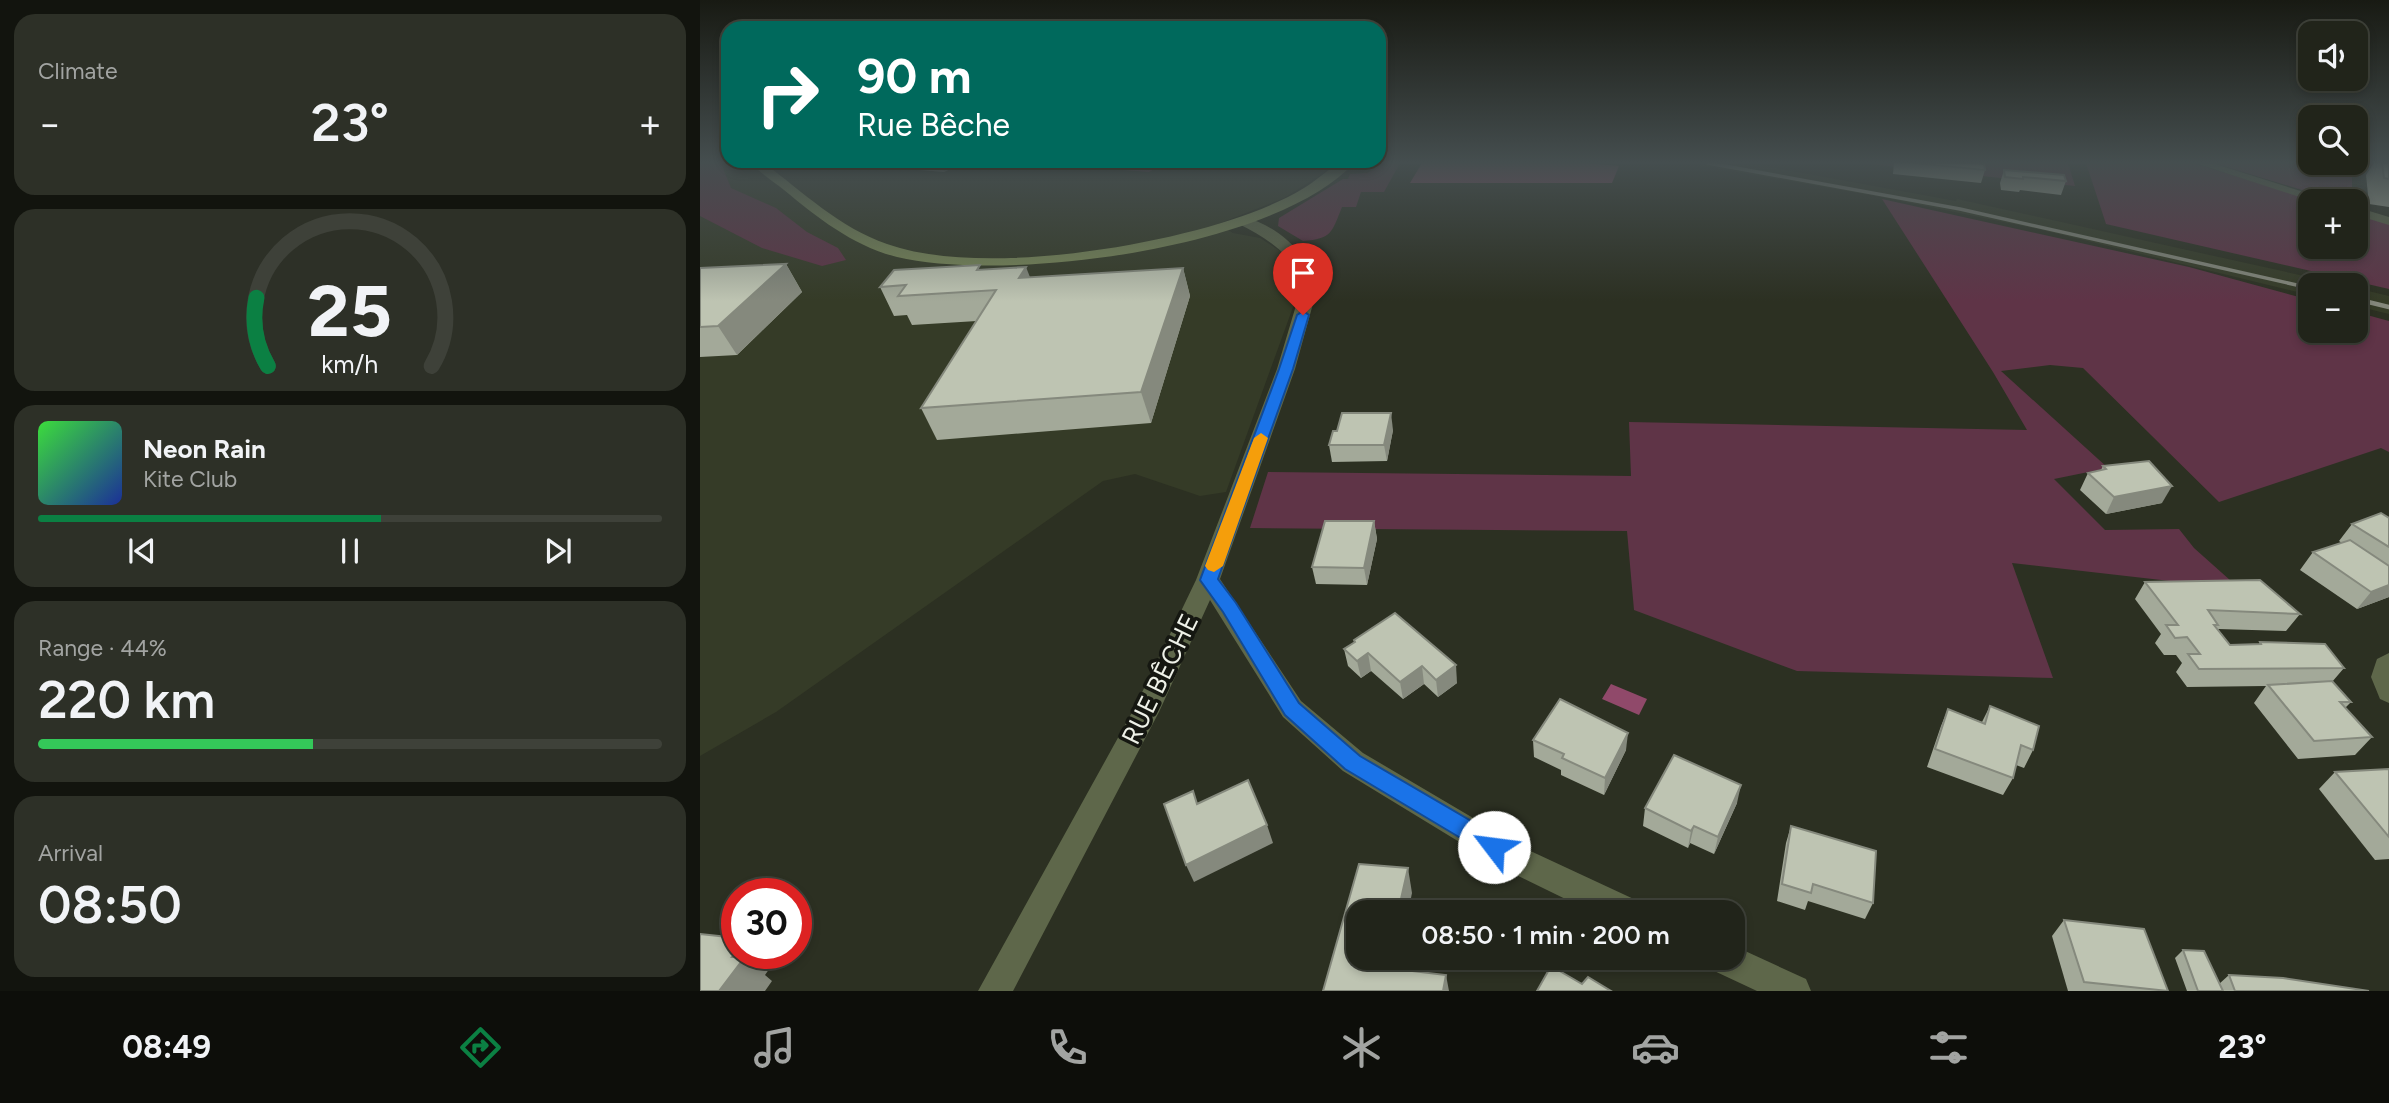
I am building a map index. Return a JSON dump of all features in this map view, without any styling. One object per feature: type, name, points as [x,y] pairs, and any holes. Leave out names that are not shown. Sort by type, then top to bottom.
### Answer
[{"type":"street","points":[[821,209],[863,240],[899,253],[973,261],[1053,258],[1130,249],[1244,221],[1271,209]]},
{"type":"street","points":[[2368,215],[2389,221]]},
{"type":"street","name":"RUE BÊCHE","points":[[995,991],[1146,712],[1209,580],[1286,369],[1311,282],[1301,259],[1280,240],[1244,221]]},
{"type":"street","points":[[1209,580],[1292,709],[1353,762],[1513,858],[1602,900]]},
{"type":"street","points":[[2389,663],[2383,680],[2389,691]]},
{"type":"street","points":[[1745,968],[1794,991]]},
{"type":"shaded area","points":[[700,209],[1255,209],[1218,224],[1233,233],[1260,238],[1288,256],[1301,285],[1226,492],[1200,496],[1135,474],[1103,481],[776,712],[700,756]]},
{"type":"shaded area","points":[[700,209],[778,209],[807,232],[838,248],[846,260],[822,266],[762,248],[700,216]]},
{"type":"shaded area","points":[[1293,209],[1341,209],[1330,233],[1303,241],[1278,226],[1279,218]]},
{"type":"shaded area","points":[[1889,209],[1928,209],[2189,267],[2298,297],[2298,343],[2368,343],[2368,315],[2389,321],[2389,452],[2381,448],[2219,502],[2083,368],[2050,365],[2001,371],[2108,468],[2054,479],[2105,530],[2179,529],[2194,548],[2240,589],[2012,563],[2053,678],[1797,671],[1634,610],[1627,531],[1250,528],[1268,472],[1631,476],[1629,422],[2027,430]]},
{"type":"shaded area","points":[[1941,209],[2003,209],[2298,275],[2298,292],[2038,229]]},
{"type":"shaded area","points":[[2101,209],[2298,209],[2298,259],[2368,259],[2368,218],[2389,224],[2389,289],[2368,284],[2368,273],[2319,273],[2106,224]]},
{"type":"shaded area","points":[[2368,291],[2389,296],[2389,314],[2368,309]]},
{"type":"shaded area","points":[[1611,684],[1647,699],[1639,715],[1602,699]]},
{"type":"building","points":[[786,264],[718,326],[700,327],[700,268]]},
{"type":"building","points":[[980,265],[977,270],[1026,267],[1019,278],[1183,268],[1141,392],[921,408],[996,290],[898,296],[906,285],[880,287],[894,270]]},
{"type":"building","points":[[1342,413],[1391,413],[1384,445],[1329,445],[1333,431],[1337,431]]},
{"type":"building","points":[[2149,461],[2172,486],[2114,497],[2088,473],[2106,469],[2103,466]]},
{"type":"building","points":[[2381,513],[2389,518],[2389,547],[2352,524]]},
{"type":"building","points":[[1325,521],[1374,521],[1364,568],[1312,567]]},
{"type":"building","points":[[2350,540],[2389,566],[2389,585],[2371,592],[2313,552]]},
{"type":"building","points":[[2260,580],[2300,614],[2208,610],[2218,625],[2214,625],[2230,645],[2261,644],[2260,642],[2325,644],[2344,668],[2199,669],[2188,654],[2200,654],[2187,637],[2175,638],[2166,625],[2178,625],[2145,582]]},
{"type":"building","points":[[1395,613],[1456,665],[1436,680],[1422,666],[1400,682],[1368,653],[1357,661],[1344,649]]},
{"type":"building","points":[[2332,681],[2351,702],[2340,702],[2372,737],[2314,741],[2268,685]]},
{"type":"building","points":[[1560,699],[1628,733],[1605,778],[1562,758],[1564,754],[1533,740]]},
{"type":"building","points":[[1990,706],[2039,726],[2033,750],[2021,745],[2013,778],[1935,749],[1948,709],[1985,724]]},
{"type":"building","points":[[1674,755],[1741,785],[1718,837],[1694,826],[1691,831],[1645,808]]},
{"type":"building","points":[[2389,769],[2389,837],[2335,772]]},
{"type":"building","points":[[1248,780],[1267,825],[1186,865],[1164,804],[1193,791],[1197,804]]},
{"type":"building","points":[[1791,826],[1876,851],[1873,903],[1813,884],[1811,893],[1782,884]]},
{"type":"building","points":[[1359,864],[1408,868],[1401,900],[1349,900]]},
{"type":"building","points":[[1346,910],[1346,970],[1403,970],[1446,975],[1443,991],[1323,991]]},
{"type":"building","points":[[2064,920],[2144,929],[2168,991],[2084,982]]},
{"type":"building","points":[[700,934],[721,936],[721,969],[736,969],[719,991],[700,991]]},
{"type":"building","points":[[2183,950],[2204,951],[2223,991],[2198,991]]},
{"type":"building","points":[[1549,970],[1558,970],[1582,984],[1588,977],[1611,991],[1537,991]]},
{"type":"building","points":[[2229,975],[2283,978],[2369,991],[2235,991]]},
{"type":"railway","points":[[1961,209],[2298,285]]},
{"type":"railway","points":[[2368,302],[2389,307]]},
{"type":"slow traffic","points":[[1214,566],[1261,438]]},
{"type":"route","points":[[1303,315],[1209,580],[1292,709],[1353,762],[1494,847]]}]
